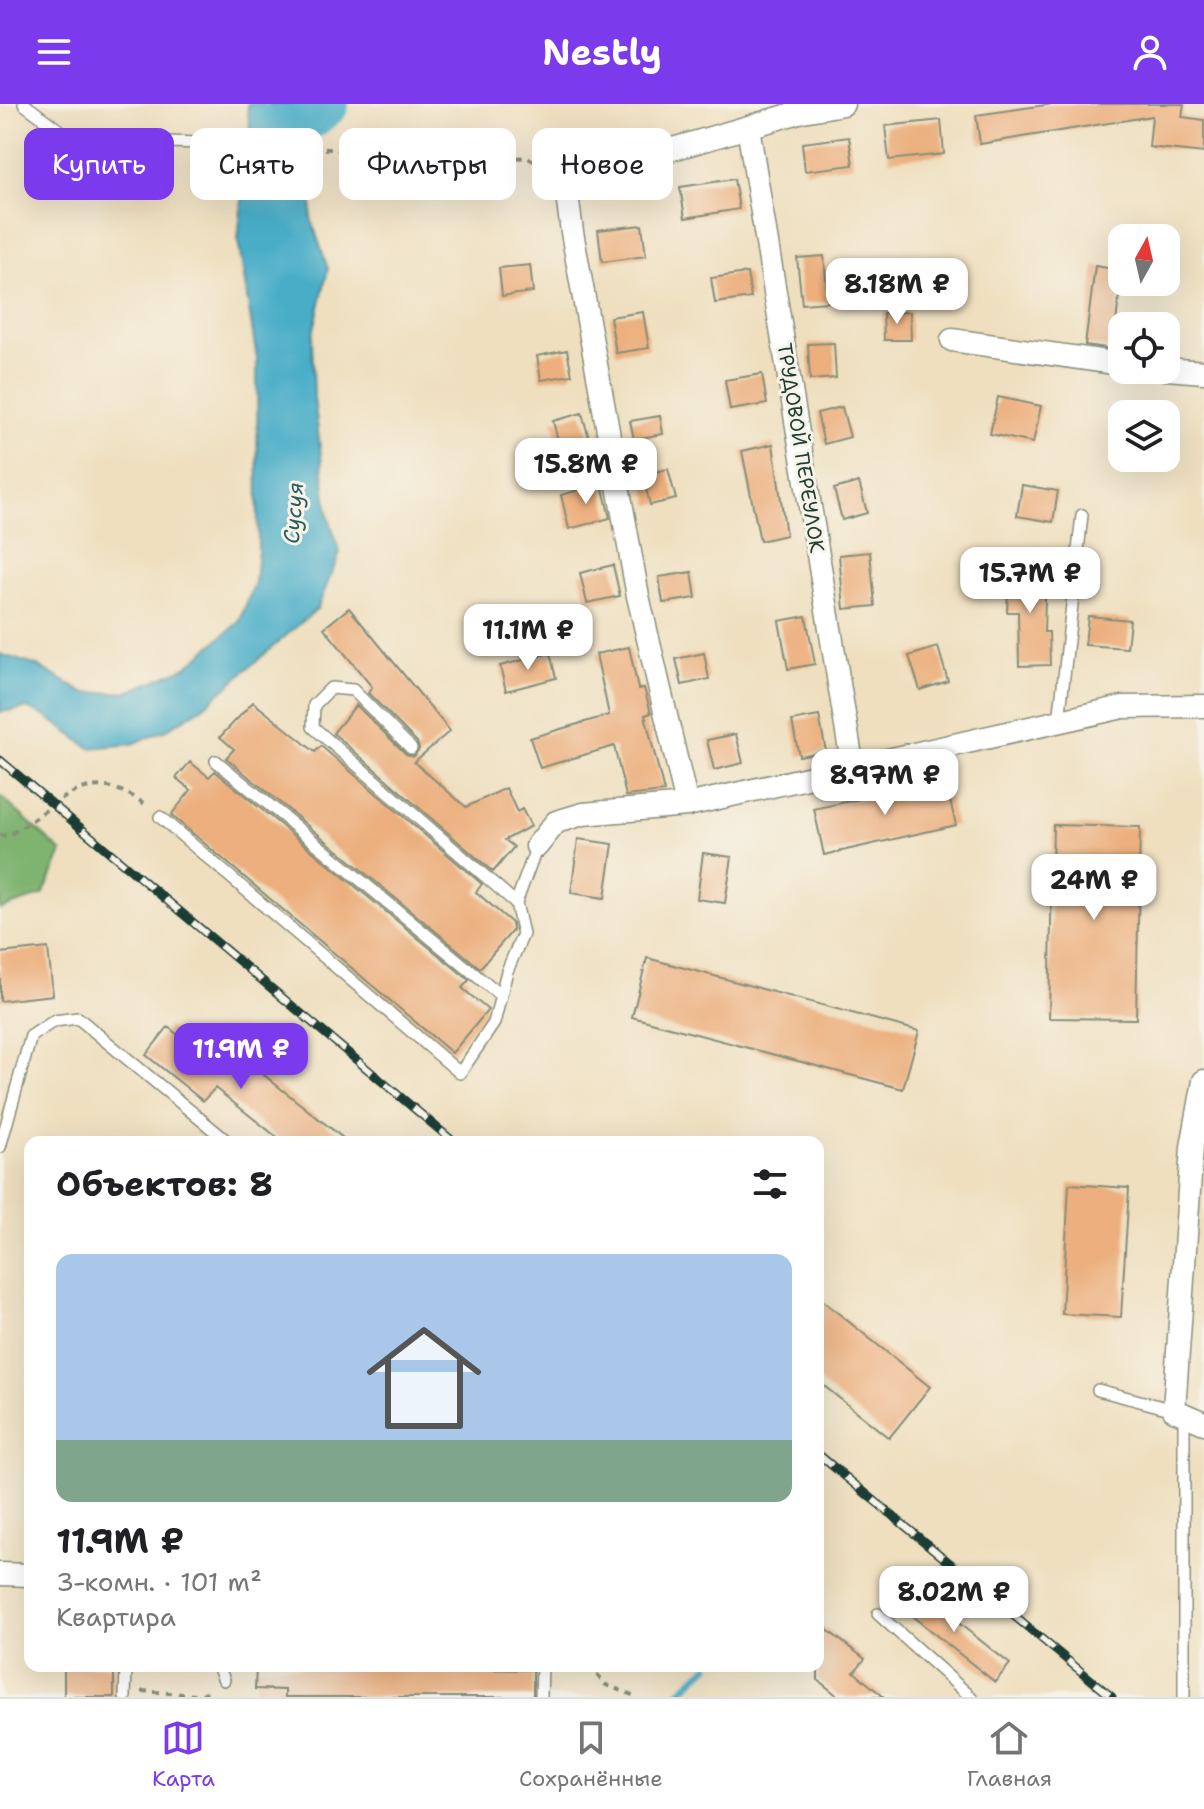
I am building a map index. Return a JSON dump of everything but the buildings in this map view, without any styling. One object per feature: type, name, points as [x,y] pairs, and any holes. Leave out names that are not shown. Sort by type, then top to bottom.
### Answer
[{"type":"street","points":[[673,149],[803,111],[843,104]]},
{"type":"street","name":"ТРУДОВОЙ ПЕРЕУЛОК","points":[[748,127],[853,769]]},
{"type":"street","points":[[571,200],[572,232],[638,596],[687,805]]},
{"type":"street","points":[[952,340],[1108,362]]},
{"type":"street","points":[[1180,370],[1204,372]]},
{"type":"street","points":[[537,846],[556,822],[583,814],[687,805],[1123,707],[1204,706]]},
{"type":"street","points":[[1187,1416],[1192,1147],[1204,1081]]},
{"type":"street","points":[[0,1574],[24,1575]]},
{"type":"lane","points":[[24,104],[71,139],[190,143]]},
{"type":"lane","points":[[1059,722],[1082,515]]},
{"type":"lane","points":[[411,748],[353,690],[331,688],[314,705],[313,727],[516,903]]},
{"type":"lane","points":[[216,761],[501,996]]},
{"type":"lane","points":[[160,817],[460,1073],[494,1023],[523,934],[516,903],[537,846]]},
{"type":"lane","points":[[0,1147],[31,1036],[54,1021],[78,1018],[221,1136]]},
{"type":"lane","points":[[1098,1390],[1187,1416],[1184,1697]]},
{"type":"lane","points":[[878,1614],[971,1697]]},
{"type":"lane","points":[[125,1693],[126,1672]]},
{"type":"lane","points":[[221,1672],[224,1680]]},
{"type":"lane","points":[[541,1697],[542,1672]]},
{"type":"path","points":[[323,149],[532,160]]},
{"type":"path","points":[[0,836],[9,835],[53,805],[97,784],[117,787],[160,817]]},
{"type":"path","points":[[594,1672],[606,1685],[638,1697]]},
{"type":"path","points":[[125,1693],[196,1695],[212,1692],[224,1680]]},
{"type":"green space","points":[[0,796],[62,852],[43,895],[0,909]]},
{"type":"water","points":[[247,104],[310,104],[319,126],[319,128],[250,128]]},
{"type":"water","name":"Сусуя","points":[[242,200],[313,200],[311,218],[328,269],[312,338],[314,398],[328,514],[340,553],[317,609],[203,707],[164,731],[132,744],[90,748],[45,716],[27,708],[0,712],[0,654],[38,666],[84,693],[128,692],[186,667],[239,622],[255,582],[258,551],[257,359],[238,240]]},
{"type":"waterway","points":[[311,117],[327,104]]},
{"type":"waterway","points":[[674,1697],[701,1672]]},
{"type":"railway","points":[[0,760],[447,1136]]},
{"type":"railway","points":[[824,1459],[1112,1697]]}]
